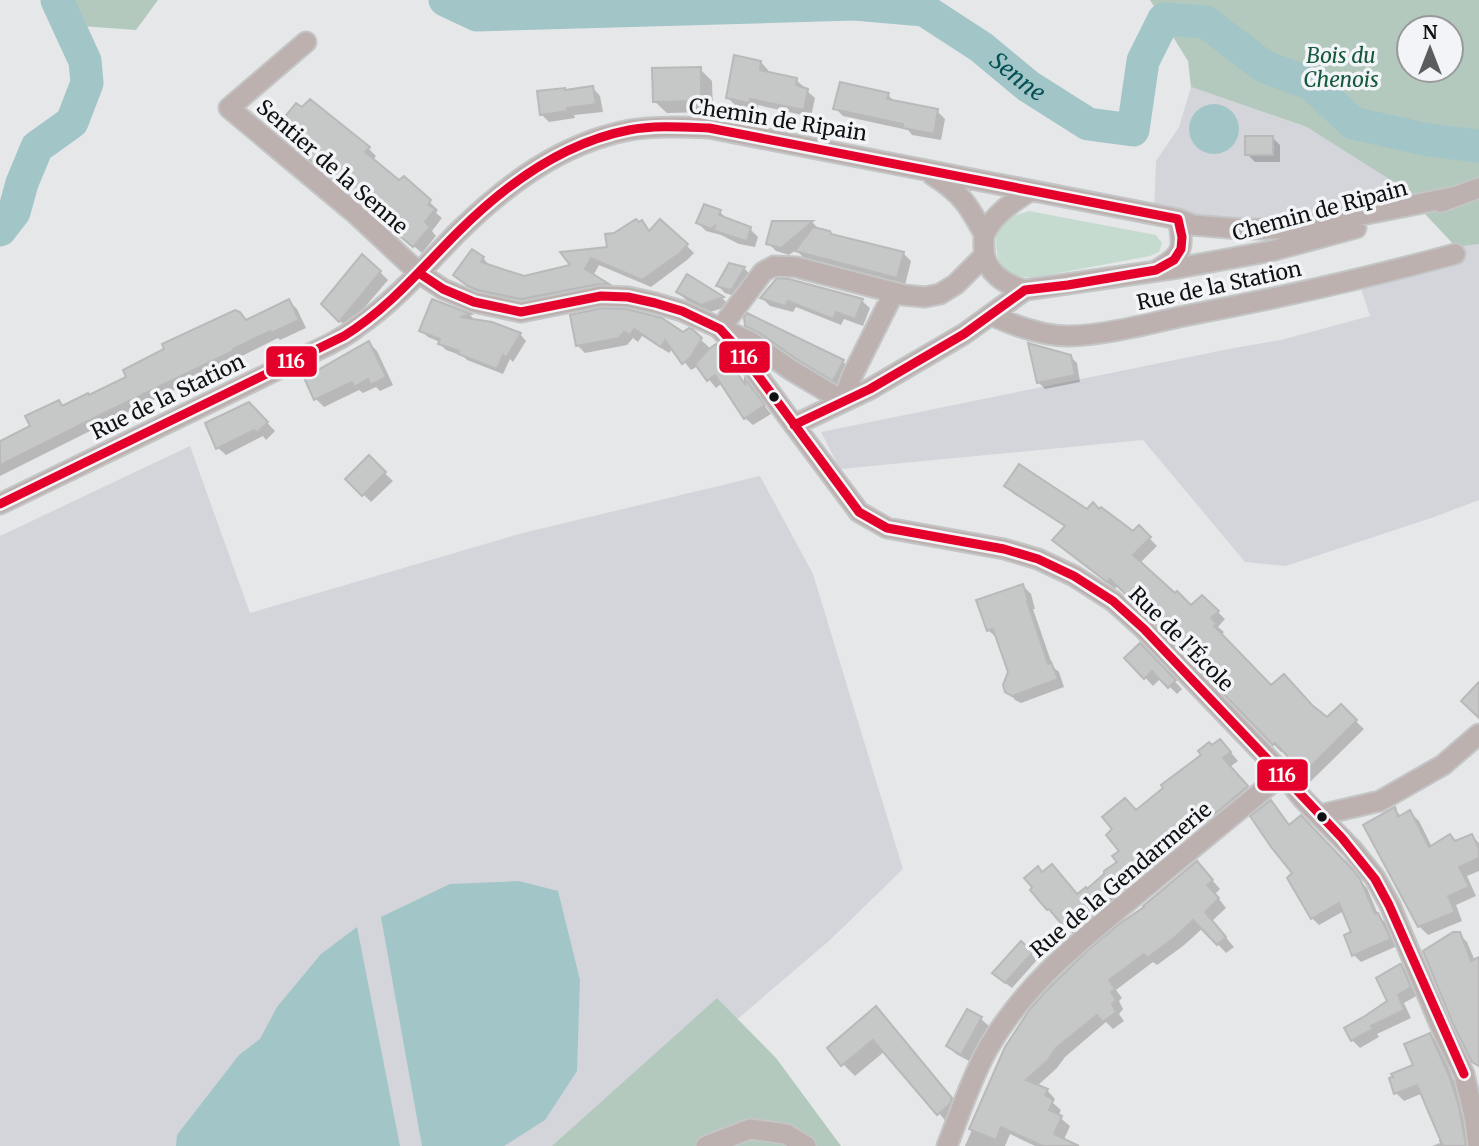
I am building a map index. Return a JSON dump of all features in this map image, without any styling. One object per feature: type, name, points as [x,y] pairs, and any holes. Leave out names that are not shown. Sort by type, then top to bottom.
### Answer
[{"type":"street","name":"Sentier de la Senne","points":[[306,42],[229,108],[358,215],[418,272]]},
{"type":"street","name":"Chemin de Ripain","points":[[418,272],[503,191],[532,170],[582,145],[630,130],[677,126],[709,128],[1178,219],[1193,225],[1276,229],[1453,197]]},
{"type":"street","name":"Chemin de Ripain","points":[[925,170],[947,184],[965,201],[984,234]]},
{"type":"street","name":"Chemin de Ripain","points":[[1024,290],[1178,268],[1271,251],[1398,217],[1479,188]]},
{"type":"street","points":[[1024,290],[1001,280],[991,269],[984,256],[984,234],[1003,209],[1030,191]]},
{"type":"street","points":[[1156,270],[1174,260],[1181,248],[1182,237],[1178,219]]},
{"type":"street","name":"Rue de la Station","points":[[991,315],[1041,332],[1066,336],[1101,333],[1288,296],[1455,254]]},
{"type":"street","points":[[720,329],[763,272],[774,266],[796,267],[919,297],[940,294],[956,284],[984,256]]},
{"type":"street","points":[[418,272],[443,289],[474,302],[521,312],[601,296],[628,298],[682,311],[751,342],[843,401]]},
{"type":"street","name":"Rue de la Station","points":[[0,504],[330,344],[381,309],[418,272]]},
{"type":"street","points":[[794,425],[870,389],[964,334],[1024,290]]},
{"type":"street","points":[[843,401],[852,376],[894,292]]},
{"type":"street","name":"Rue de l'École","points":[[720,329],[740,351],[859,512],[887,528],[1004,549],[1038,559],[1073,576],[1113,601],[1144,629],[1283,774],[1359,858],[1390,905],[1441,1027],[1471,1077],[1478,1146]]},
{"type":"street","points":[[1320,815],[1380,800],[1443,765],[1479,734]]},
{"type":"street","name":"Rue de la Gendarmerie","points":[[947,1146],[968,1089],[988,1048],[1018,1005],[1045,974],[1079,941],[1283,774]]},
{"type":"street","points":[[706,1146],[750,1129],[786,1134],[806,1146]]},
{"type":"shaded area","points":[[1191,87],[1307,127],[1453,197],[1277,229],[1154,214],[1156,161],[1179,127]]},
{"type":"shaded area","points":[[1479,244],[1479,500],[1286,566],[1245,562],[1143,440],[840,469],[821,432],[1281,340],[1370,316],[1359,282],[1456,247]]},
{"type":"shaded area","points":[[190,446],[250,613],[519,534],[760,476],[813,574],[903,869],[830,940],[589,1146],[0,1146],[0,536]]},
{"type":"green space","points":[[42,0],[158,0],[136,30],[54,24]]},
{"type":"green space","name":"Bois du Chenois","points":[[1150,0],[1479,0],[1479,244],[1456,247],[1397,184],[1307,127],[1191,87],[1188,61]]},
{"type":"green space","points":[[1029,211],[1156,235],[1162,243],[1159,252],[1150,256],[1032,278],[1015,276],[1008,273],[1000,263],[996,231],[1009,217]]},
{"type":"green space","points":[[717,998],[776,1058],[841,1146],[552,1146]]},
{"type":"water","points":[[1214,104],[1232,111],[1239,129],[1232,147],[1214,154],[1196,147],[1189,129],[1196,111]]},
{"type":"water","points":[[519,881],[558,891],[580,980],[577,1071],[545,1120],[504,1146],[422,1146],[381,917],[450,884]]},
{"type":"water","points":[[357,927],[400,1146],[176,1146],[177,1135],[239,1055],[260,1039],[277,1007],[321,954]]},
{"type":"building","points":[[734,55],[761,61],[760,70],[797,78],[796,85],[808,89],[804,110],[750,99],[749,103],[726,98]]},
{"type":"building","points":[[701,67],[701,101],[653,102],[652,68]]},
{"type":"building","points":[[840,82],[889,93],[887,99],[938,109],[934,134],[903,128],[903,124],[833,109]]},
{"type":"building","points":[[593,86],[596,104],[540,115],[537,91]]},
{"type":"building","points":[[310,99],[370,147],[365,152],[399,180],[404,176],[431,200],[428,205],[435,209],[425,222],[430,227],[413,247],[274,130],[296,103],[302,107]]},
{"type":"building","points":[[1245,136],[1273,136],[1273,155],[1245,155]]},
{"type":"building","points":[[704,204],[721,210],[719,215],[751,227],[747,241],[713,230],[716,225],[711,229],[696,223]]},
{"type":"building","points":[[636,219],[639,222],[642,220],[649,231],[660,219],[688,244],[680,253],[642,280],[591,258],[585,269],[609,284],[521,299],[478,290],[453,275],[472,249],[484,257],[481,262],[524,276],[570,265],[560,252],[607,247],[605,234],[614,233]]},
{"type":"building","points":[[772,221],[813,221],[781,248],[766,244]]},
{"type":"building","points":[[813,227],[904,252],[897,278],[795,251]]},
{"type":"building","points":[[362,254],[381,271],[339,322],[321,304]]},
{"type":"building","points":[[729,263],[745,267],[730,290],[716,286]]},
{"type":"building","points":[[687,274],[724,297],[701,305],[676,292]]},
{"type":"building","points":[[777,278],[863,299],[855,319],[836,312],[833,319],[788,301],[785,306],[760,298]]},
{"type":"building","points":[[289,299],[299,320],[271,333],[270,331],[0,465],[0,441],[30,426],[25,416],[59,400],[62,406],[126,377],[123,370],[164,349],[162,344],[235,310],[246,320]]},
{"type":"building","points":[[432,299],[471,314],[460,317],[492,322],[521,333],[506,358],[503,355],[497,369],[458,354],[459,351],[438,344],[440,339],[419,331]]},
{"type":"building","points":[[602,308],[626,309],[662,318],[683,332],[692,329],[702,338],[690,358],[682,364],[665,340],[661,347],[634,329],[630,335],[624,332],[619,338],[576,346],[570,315]]},
{"type":"building","points":[[747,313],[844,360],[833,381],[745,326],[744,317]]},
{"type":"building","points":[[369,341],[386,377],[371,385],[368,379],[354,387],[352,382],[314,400],[304,378]]},
{"type":"building","points":[[1028,343],[1071,355],[1075,375],[1037,383]]},
{"type":"building","points":[[716,344],[745,384],[745,379],[765,405],[744,419],[715,375],[707,381],[695,364]]},
{"type":"building","points":[[249,402],[268,422],[257,433],[254,430],[216,449],[205,423]]},
{"type":"building","points":[[369,455],[386,472],[362,496],[345,479]]},
{"type":"building","points":[[1019,464],[1087,509],[1093,502],[1099,509],[1101,507],[1133,531],[1139,525],[1151,537],[1133,555],[1191,605],[1202,595],[1219,611],[1211,618],[1217,624],[1214,626],[1271,685],[1284,674],[1312,705],[1327,717],[1341,704],[1357,720],[1301,776],[1292,766],[1294,763],[1275,743],[1273,745],[1110,579],[1107,582],[1052,540],[1065,526],[1004,486]]},
{"type":"building","points":[[1023,584],[1048,664],[1051,662],[1058,679],[1012,696],[1005,692],[1003,685],[1008,672],[993,629],[987,631],[976,600]]},
{"type":"building","points":[[1140,643],[1176,680],[1168,688],[1152,671],[1144,679],[1124,658]]},
{"type":"building","points":[[1479,682],[1479,718],[1461,701]]},
{"type":"building","points":[[1220,739],[1231,752],[1223,758],[1248,786],[1174,848],[1168,841],[1064,927],[1030,890],[1032,887],[1024,878],[1038,866],[1042,872],[1052,864],[1077,894],[1086,887],[1087,889],[1117,862],[1112,856],[1119,851],[1106,835],[1112,829],[1102,817],[1125,798],[1136,810],[1163,788],[1161,785],[1201,755],[1198,751],[1209,742],[1212,745]]},
{"type":"building","points":[[1271,800],[1289,825],[1301,815],[1355,872],[1375,914],[1378,913],[1391,939],[1352,956],[1344,935],[1351,932],[1339,903],[1311,919],[1287,878],[1292,873],[1250,816]]},
{"type":"building","points":[[1395,807],[1398,817],[1410,810],[1429,847],[1450,834],[1455,841],[1472,834],[1479,849],[1479,858],[1459,867],[1469,887],[1448,896],[1455,912],[1418,927],[1363,825]]},
{"type":"building","points":[[1197,861],[1213,880],[1207,885],[1219,898],[1205,912],[1226,937],[1217,945],[1193,920],[1147,958],[1144,954],[1109,980],[1115,989],[1111,992],[1116,1000],[1112,1004],[1116,1012],[1103,1022],[1097,1015],[1056,1048],[1048,1060],[1026,1080],[1048,1089],[1045,1095],[1053,1100],[1049,1110],[1062,1116],[1054,1134],[1079,1146],[1043,1146],[1001,1127],[996,1140],[969,1129],[1005,1047],[1030,1009],[1087,951]]},
{"type":"building","points":[[1453,932],[1460,932],[1471,961],[1479,957],[1479,1066],[1472,1062],[1453,1024],[1423,951]]},
{"type":"building","points":[[1021,941],[1033,952],[1005,983],[992,973]]},
{"type":"building","points":[[1401,964],[1411,987],[1398,995],[1404,1010],[1371,1026],[1373,1029],[1351,1041],[1344,1028],[1387,1001],[1376,978]]},
{"type":"building","points":[[876,1006],[952,1098],[950,1104],[937,1115],[873,1040],[841,1066],[827,1048]]},
{"type":"building","points":[[967,1009],[982,1017],[961,1055],[946,1046]]},
{"type":"building","points":[[1430,1033],[1450,1078],[1459,1107],[1466,1146],[1443,1146],[1417,1085],[1394,1094],[1389,1078],[1393,1077],[1391,1074],[1413,1065],[1404,1044]]},
{"type":"waterway","name":"Senne","points":[[0,230],[14,212],[22,183],[37,147],[72,122],[87,83],[85,61],[57,0]]},
{"type":"waterway","name":"Senne","points":[[445,0],[477,15],[854,4],[924,10],[981,47],[1028,86],[1088,124],[1133,130],[1143,61],[1164,19],[1206,22],[1263,66],[1311,84],[1353,123],[1428,140],[1479,146]]},
{"type":"transit line","name":"116","points":[[0,504],[344,336],[390,301],[476,215],[515,182],[558,156],[604,136],[639,128],[709,128],[1178,219]]},
{"type":"transit line","name":"116","points":[[1025,290],[1156,270],[1174,260],[1181,249],[1182,237],[1178,219]]},
{"type":"transit line","name":"116","points":[[419,273],[443,289],[474,302],[521,312],[601,296],[628,297],[682,311],[720,329],[740,351],[859,512],[887,528],[1004,549],[1038,559],[1074,576],[1113,601],[1144,629],[1342,838],[1375,879],[1464,1074]]},
{"type":"transit line","name":"116","points":[[794,425],[870,389],[964,334],[1025,290]]}]
